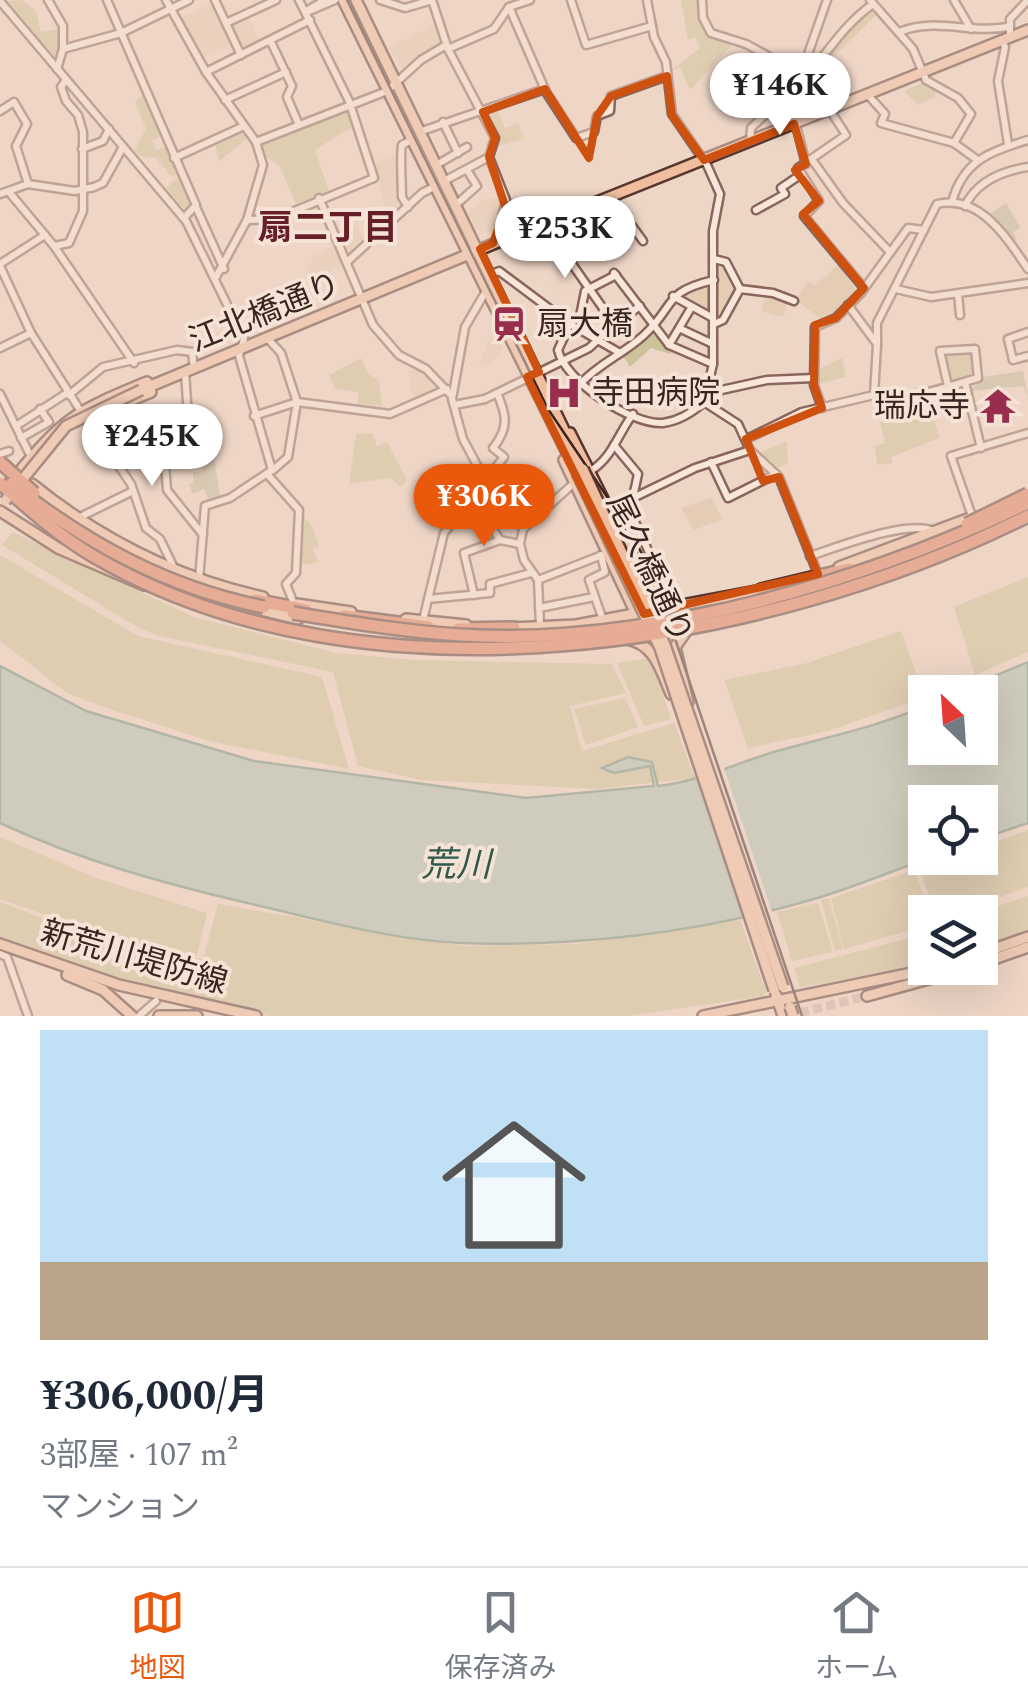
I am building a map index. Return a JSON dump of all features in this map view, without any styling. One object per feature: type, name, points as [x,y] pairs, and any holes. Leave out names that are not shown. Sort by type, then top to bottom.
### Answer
[{"type":"highway","points":[[2,458],[96,537],[264,607]]},
{"type":"highway","points":[[0,475],[74,536],[170,593]]},
{"type":"highway","points":[[0,475],[69,528],[116,556],[206,593],[264,607],[448,634],[514,637],[604,629],[742,604],[846,576],[1028,509]]},
{"type":"highway","points":[[0,483],[81,549],[170,593],[232,615],[352,638],[447,649],[550,648],[682,629],[804,601],[917,564],[1028,509]]},
{"type":"highway","points":[[761,590],[884,558],[1028,493]]},
{"type":"highway","points":[[799,600],[941,549],[1028,509]]},
{"type":"highway","points":[[74,536],[156,582],[232,609],[364,633],[480,644],[542,643]]},
{"type":"highway","points":[[203,584],[312,611],[472,630],[514,628]]},
{"type":"highway","points":[[771,603],[832,588]]},
{"type":"main road","name":"尾久橋通り","points":[[344,0],[393,85]]},
{"type":"main road","name":"尾久橋通り","points":[[356,0],[468,255],[555,434],[581,474]]},
{"type":"main road","name":"江北橋通り","points":[[2,506],[66,426],[142,390],[1006,35],[1028,30]]},
{"type":"main road","name":"尾久橋通り","points":[[418,135],[458,203],[539,372],[581,474],[658,627],[783,1003]]},
{"type":"main road","points":[[16,476],[31,457],[83,415],[150,381],[174,377]]},
{"type":"main road","points":[[26,484],[46,445]]},
{"type":"main road","points":[[2,458],[16,476],[111,555],[193,593],[244,608],[364,629],[542,643],[640,642],[657,660],[686,713]]},
{"type":"main road","points":[[581,474],[619,527],[666,624]]},
{"type":"main road","points":[[581,474],[604,554],[643,628]]},
{"type":"main road","points":[[26,484],[77,519],[203,584],[294,604],[514,628],[637,615],[761,590],[937,532],[1028,493]]},
{"type":"main road","points":[[2,506],[91,564],[168,593],[193,593]]},
{"type":"main road","points":[[542,643],[771,603],[888,566],[1028,509]]},
{"type":"main road","points":[[686,713],[676,648],[681,634],[693,626],[799,600],[942,551],[977,530]]},
{"type":"main road","points":[[998,948],[1028,938]]},
{"type":"main road","name":"新荒川堤防線","points":[[0,944],[48,963],[256,1016]]},
{"type":"main road","points":[[998,958],[1028,948]]},
{"type":"main road","points":[[48,963],[103,990],[132,1016]]},
{"type":"main road","points":[[702,1016],[783,1003],[908,974]]},
{"type":"main road","points":[[867,996],[908,985]]},
{"type":"main road","points":[[229,1011],[241,1016]]},
{"type":"main road","name":"新荒川堤防線","points":[[160,1016],[194,1016]]},
{"type":"street","points":[[48,0],[63,26],[63,49],[57,69]]},
{"type":"street","points":[[107,0],[224,268]]},
{"type":"street","points":[[166,0],[206,72],[256,142],[263,165],[246,220],[216,277]]},
{"type":"street","points":[[63,49],[120,33],[189,0]]},
{"type":"street","points":[[215,0],[242,55]]},
{"type":"street","points":[[226,23],[276,0]]},
{"type":"street","points":[[246,220],[266,222],[374,178],[351,105],[299,0]]},
{"type":"street","points":[[316,7],[325,0]]},
{"type":"street","points":[[305,12],[335,0]]},
{"type":"street","points":[[380,0],[405,8],[432,0],[447,47],[494,138],[489,157],[506,200],[496,243]]},
{"type":"street","points":[[256,142],[393,85],[447,47],[494,29],[509,7],[530,0]]},
{"type":"street","points":[[571,0],[586,45],[652,26]]},
{"type":"street","points":[[590,284],[580,316],[570,324],[558,350],[562,361],[581,383],[599,399],[633,414],[666,422],[704,402],[712,364],[720,194],[704,160],[672,114],[667,76],[647,0]]},
{"type":"street","points":[[702,0],[703,18],[712,33],[746,44],[804,75],[846,135],[798,168],[819,201],[804,216],[864,288]]},
{"type":"street","points":[[804,75],[827,0]]},
{"type":"street","points":[[954,0],[971,29]]},
{"type":"street","points":[[1008,144],[998,81],[1006,35],[1028,0]]},
{"type":"street","points":[[0,1],[184,218],[216,277],[244,340],[239,356],[270,473],[299,510],[296,573],[286,584],[294,604]]},
{"type":"street","points":[[751,142],[751,128],[836,44],[847,22],[872,2],[899,32],[929,83],[958,98],[971,114],[954,144]]},
{"type":"street","points":[[509,7],[546,89],[576,138],[594,132],[597,116],[610,111],[611,96],[667,76]]},
{"type":"street","points":[[206,72],[310,20]]},
{"type":"street","points":[[899,32],[919,24],[1006,35]]},
{"type":"street","points":[[271,42],[292,86],[288,100],[299,125]]},
{"type":"street","points":[[225,100],[286,72]]},
{"type":"street","points":[[54,246],[69,243],[82,217],[82,149],[78,115],[62,92],[66,80]]},
{"type":"street","points":[[408,207],[402,197],[406,179],[402,145],[442,122],[546,89]]},
{"type":"street","points":[[868,94],[885,114],[881,123],[954,144],[976,160]]},
{"type":"street","points":[[781,99],[810,162],[888,250]]},
{"type":"street","points":[[0,111],[14,102],[27,124],[16,146],[28,184]]},
{"type":"street","points":[[442,122],[458,153]]},
{"type":"street","points":[[174,158],[244,126]]},
{"type":"street","points":[[82,149],[102,141],[109,130]]},
{"type":"street","points":[[952,202],[957,184],[976,160],[1008,144],[1028,140]]},
{"type":"street","points":[[124,147],[103,182],[81,190],[28,184],[4,193],[46,235],[134,363]]},
{"type":"street","points":[[438,164],[467,148]]},
{"type":"street","points":[[446,180],[489,157]]},
{"type":"street","points":[[965,206],[971,194],[990,179],[1028,167]]},
{"type":"street","points":[[458,203],[477,186],[467,170]]},
{"type":"street","points":[[756,210],[784,194],[781,188],[800,175]]},
{"type":"street","points":[[348,262],[436,186]]},
{"type":"street","points":[[320,198],[373,325],[399,355],[426,370],[449,392],[478,467],[528,494],[544,509]]},
{"type":"street","points":[[611,198],[643,241]]},
{"type":"street","points":[[874,395],[877,323],[937,204],[952,202],[986,216],[1028,268]]},
{"type":"street","points":[[184,218],[196,207]]},
{"type":"street","points":[[552,220],[565,254],[590,284],[614,324]]},
{"type":"street","points":[[822,408],[814,378],[815,327],[836,318],[848,306],[908,228],[924,230]]},
{"type":"street","points":[[46,235],[0,265],[31,333],[133,490],[146,528],[167,548],[174,570]]},
{"type":"street","points":[[714,260],[726,262],[740,289]]},
{"type":"street","points":[[492,274],[499,271],[570,324],[620,352]]},
{"type":"street","points":[[590,284],[615,274],[668,345],[712,364]]},
{"type":"street","points":[[581,383],[602,361],[652,326],[672,296],[714,280]]},
{"type":"street","points":[[896,289],[931,297],[1028,283]]},
{"type":"street","points":[[740,289],[773,293],[794,301]]},
{"type":"street","points":[[672,296],[713,321],[723,320],[740,289]]},
{"type":"street","points":[[254,416],[297,402],[390,414],[449,392],[459,375],[465,327],[486,292]]},
{"type":"street","points":[[958,294],[960,314]]},
{"type":"street","points":[[454,405],[498,394],[562,361],[640,306]]},
{"type":"street","points":[[848,306],[877,344]]},
{"type":"street","points":[[668,345],[692,308]]},
{"type":"street","points":[[681,329],[713,344]]},
{"type":"street","points":[[1028,332],[1008,339],[1012,360],[1028,356]]},
{"type":"street","points":[[0,348],[31,333]]},
{"type":"street","points":[[193,593],[203,584],[205,506],[270,473],[288,457],[297,402],[281,353],[265,338]]},
{"type":"street","points":[[16,426],[104,367],[188,349],[189,431],[163,436]]},
{"type":"street","points":[[746,439],[802,412],[874,395],[887,398],[948,386],[981,376],[974,349],[940,352],[948,386]]},
{"type":"street","points":[[708,393],[767,380],[814,378]]},
{"type":"street","points":[[965,382],[981,448]]},
{"type":"street","points":[[0,394],[31,457]]},
{"type":"street","points":[[424,620],[436,550],[446,531],[504,458],[493,448],[503,436],[506,417],[498,394]]},
{"type":"street","points":[[704,402],[727,414],[750,450],[776,474],[818,574]]},
{"type":"street","points":[[21,438],[49,422],[40,408]]},
{"type":"street","points":[[540,626],[538,580],[531,573],[520,544],[524,526],[581,474],[607,460],[633,414]]},
{"type":"street","points":[[133,429],[162,425],[167,490],[204,536]]},
{"type":"street","points":[[977,530],[951,456],[1028,433]]},
{"type":"street","points":[[614,445],[638,474],[633,520],[675,608]]},
{"type":"street","points":[[633,498],[711,462],[750,450]]},
{"type":"street","points":[[711,462],[728,498],[776,474]]},
{"type":"street","points":[[77,519],[133,490]]},
{"type":"street","points":[[466,508],[491,526],[500,540]]},
{"type":"street","points":[[619,527],[633,520]]},
{"type":"street","points":[[810,556],[875,535],[926,527],[937,532]]},
{"type":"street","points":[[474,595],[464,553],[500,540],[520,544]]},
{"type":"street","points":[[538,580],[604,554],[605,572],[590,580],[604,620]]},
{"type":"street","points":[[428,599],[490,592],[490,584],[531,573]]},
{"type":"street","points":[[540,608],[594,597]]},
{"type":"street","points":[[0,954],[7,957],[28,1016]]},
{"type":"street","points":[[144,1014],[156,1001]]},
{"type":"highlighted area","points":[[667,76],[672,115],[704,160],[794,124],[806,164],[795,170],[819,201],[803,214],[864,288],[836,318],[815,325],[814,385],[822,408],[746,439],[763,481],[779,477],[818,574],[644,614],[527,377],[539,372],[480,249],[493,243],[506,209],[489,157],[495,138],[483,112],[545,89],[589,158],[597,116],[611,96]]},
{"type":"shaded area","points":[[22,0],[36,11],[41,32],[59,29],[57,59],[8,1]]},
{"type":"shaded area","points":[[681,0],[701,0],[710,35],[734,43],[690,90],[680,67],[670,72],[700,48],[695,37],[688,40]]},
{"type":"shaded area","points":[[212,3],[232,44],[202,58],[180,18]]},
{"type":"shaded area","points":[[872,8],[877,14],[813,77],[849,25]]},
{"type":"shaded area","points":[[248,17],[261,44],[242,51],[231,27]]},
{"type":"shaded area","points":[[435,24],[441,44],[403,71],[389,47]]},
{"type":"shaded area","points":[[803,79],[821,102],[791,114],[784,100]]},
{"type":"shaded area","points":[[925,82],[935,89],[935,97],[918,105],[904,91]]},
{"type":"shaded area","points":[[143,95],[161,136],[152,141],[156,150],[166,147],[178,174],[171,176],[155,157],[145,158],[134,151],[146,129],[135,102]]},
{"type":"shaded area","points":[[347,109],[353,126],[315,150],[329,191],[296,204],[279,165],[266,157],[262,142]]},
{"type":"shaded area","points":[[498,110],[505,128],[518,123],[524,139],[498,146],[490,114]]},
{"type":"shaded area","points":[[240,131],[247,139],[219,161],[215,144]]},
{"type":"shaded area","points":[[397,154],[403,178],[399,198],[405,207],[395,214],[383,203],[376,163]]},
{"type":"shaded area","points":[[179,177],[192,206],[187,212],[166,188]]},
{"type":"shaded area","points":[[488,197],[500,198],[502,204],[492,234],[476,229],[467,212]]},
{"type":"shaded area","points":[[1006,203],[1021,228],[1013,232],[1017,239],[1012,242],[988,215]]},
{"type":"shaded area","points":[[582,217],[585,232],[563,241],[558,227]]},
{"type":"shaded area","points":[[357,225],[366,244],[347,257],[336,235]]},
{"type":"shaded area","points":[[335,245],[345,262],[319,279],[306,272],[314,256]]},
{"type":"shaded area","points":[[717,262],[725,265],[737,289],[719,319]]},
{"type":"shaded area","points":[[839,264],[858,294],[835,316],[822,320],[796,300],[808,281],[815,285]]},
{"type":"shaded area","points":[[710,285],[710,314],[680,298],[696,288]]},
{"type":"shaded area","points":[[766,295],[789,301],[783,317],[761,311]]},
{"type":"shaded area","points":[[650,333],[674,350],[670,354],[651,348],[630,367],[623,356]]},
{"type":"shaded area","points":[[498,336],[504,348],[487,366],[479,362],[489,340]]},
{"type":"shaded area","points":[[972,351],[978,376],[950,383],[945,353]]},
{"type":"shaded area","points":[[361,358],[368,374],[379,380],[382,406],[358,404],[358,392],[335,389],[329,375]]},
{"type":"shaded area","points":[[842,358],[846,377],[818,384],[819,369]]},
{"type":"shaded area","points":[[420,369],[438,389],[413,400],[408,371]]},
{"type":"shaded area","points":[[1023,371],[1028,397],[1023,386],[970,391],[983,377]]},
{"type":"shaded area","points":[[931,412],[940,438],[891,457],[893,463],[877,465],[875,446],[885,443],[880,422]]},
{"type":"shaded area","points":[[372,433],[377,446],[387,442],[407,480],[401,487],[390,478],[349,484],[356,434]]},
{"type":"shaded area","points":[[211,438],[220,496],[209,500],[204,489],[193,494],[189,484],[193,483],[193,472],[203,471],[198,439]]},
{"type":"shaded area","points":[[787,441],[788,464],[774,469],[757,454]]},
{"type":"shaded area","points":[[427,470],[446,484],[438,493],[446,498],[445,503],[426,491],[419,475]]},
{"type":"shaded area","points":[[711,498],[723,519],[694,530],[681,508]]},
{"type":"shaded area","points":[[304,517],[319,546],[313,549],[318,562],[306,565],[300,562]]},
{"type":"shaded area","points":[[12,532],[194,617],[336,653],[416,660],[612,664],[626,693],[570,706],[582,751],[674,723],[695,778],[596,789],[421,780],[358,766],[333,672],[159,636],[137,627],[2,545]]},
{"type":"shaded area","points":[[0,555],[138,636],[322,677],[349,769],[209,741],[67,693],[0,641]]},
{"type":"shaded area","points":[[1028,577],[1028,652],[975,675],[954,607]]},
{"type":"shaded area","points":[[901,631],[917,675],[908,675],[908,703],[828,731],[748,748],[724,680],[807,663]]},
{"type":"shaded area","points":[[650,658],[671,719],[644,726],[617,663]]},
{"type":"shaded area","points":[[625,698],[638,727],[586,745],[574,709]]},
{"type":"shaded area","points":[[1028,830],[1028,887],[998,898],[928,895],[922,875],[998,875],[998,841]]},
{"type":"shaded area","points":[[0,837],[96,878],[207,913],[197,956],[170,954],[203,959],[218,904],[462,946],[577,944],[740,920],[766,991],[764,996],[628,1016],[269,1016],[147,988],[63,964],[0,940],[0,902],[75,930],[124,942],[0,899]]},
{"type":"shaded area","points":[[908,872],[916,875],[923,895],[908,895],[908,931],[844,949],[831,898]]},
{"type":"shaded area","points":[[1028,896],[1028,932],[998,943],[998,906]]},
{"type":"shaded area","points":[[829,898],[843,949],[835,951],[821,900]]},
{"type":"shaded area","points":[[818,903],[833,952],[792,961],[777,912]]},
{"type":"shaded area","points":[[908,938],[908,969],[800,987],[794,968]]},
{"type":"water","name":"荒川","points":[[1028,662],[1028,823],[998,833],[998,785],[908,785],[908,866],[765,912],[636,936],[504,944],[409,938],[330,923],[156,880],[62,849],[0,823],[0,666],[86,711],[254,761],[526,798],[654,786],[650,766],[614,773],[602,768],[628,757],[652,762],[658,786],[689,780],[908,713],[908,765],[998,765],[997,675]]},
{"type":"pier","points":[[723,765],[773,915],[769,916],[719,766]]},
{"type":"pier","points":[[717,767],[767,917],[745,922],[696,776]]},
{"type":"tunnel","points":[[787,1016],[867,996]]},
{"type":"tram line","points":[[347,0],[548,409],[630,531],[655,579],[802,1016]]},
{"type":"place","name":"扇大橋","points":[[509,324]]},
{"type":"place","name":"寺田病院","points":[[564,393]]},
{"type":"place","name":"瑞応寺","points":[[998,406]]},
{"type":"district","name":"扇二丁目","points":[[328,228]]}]
